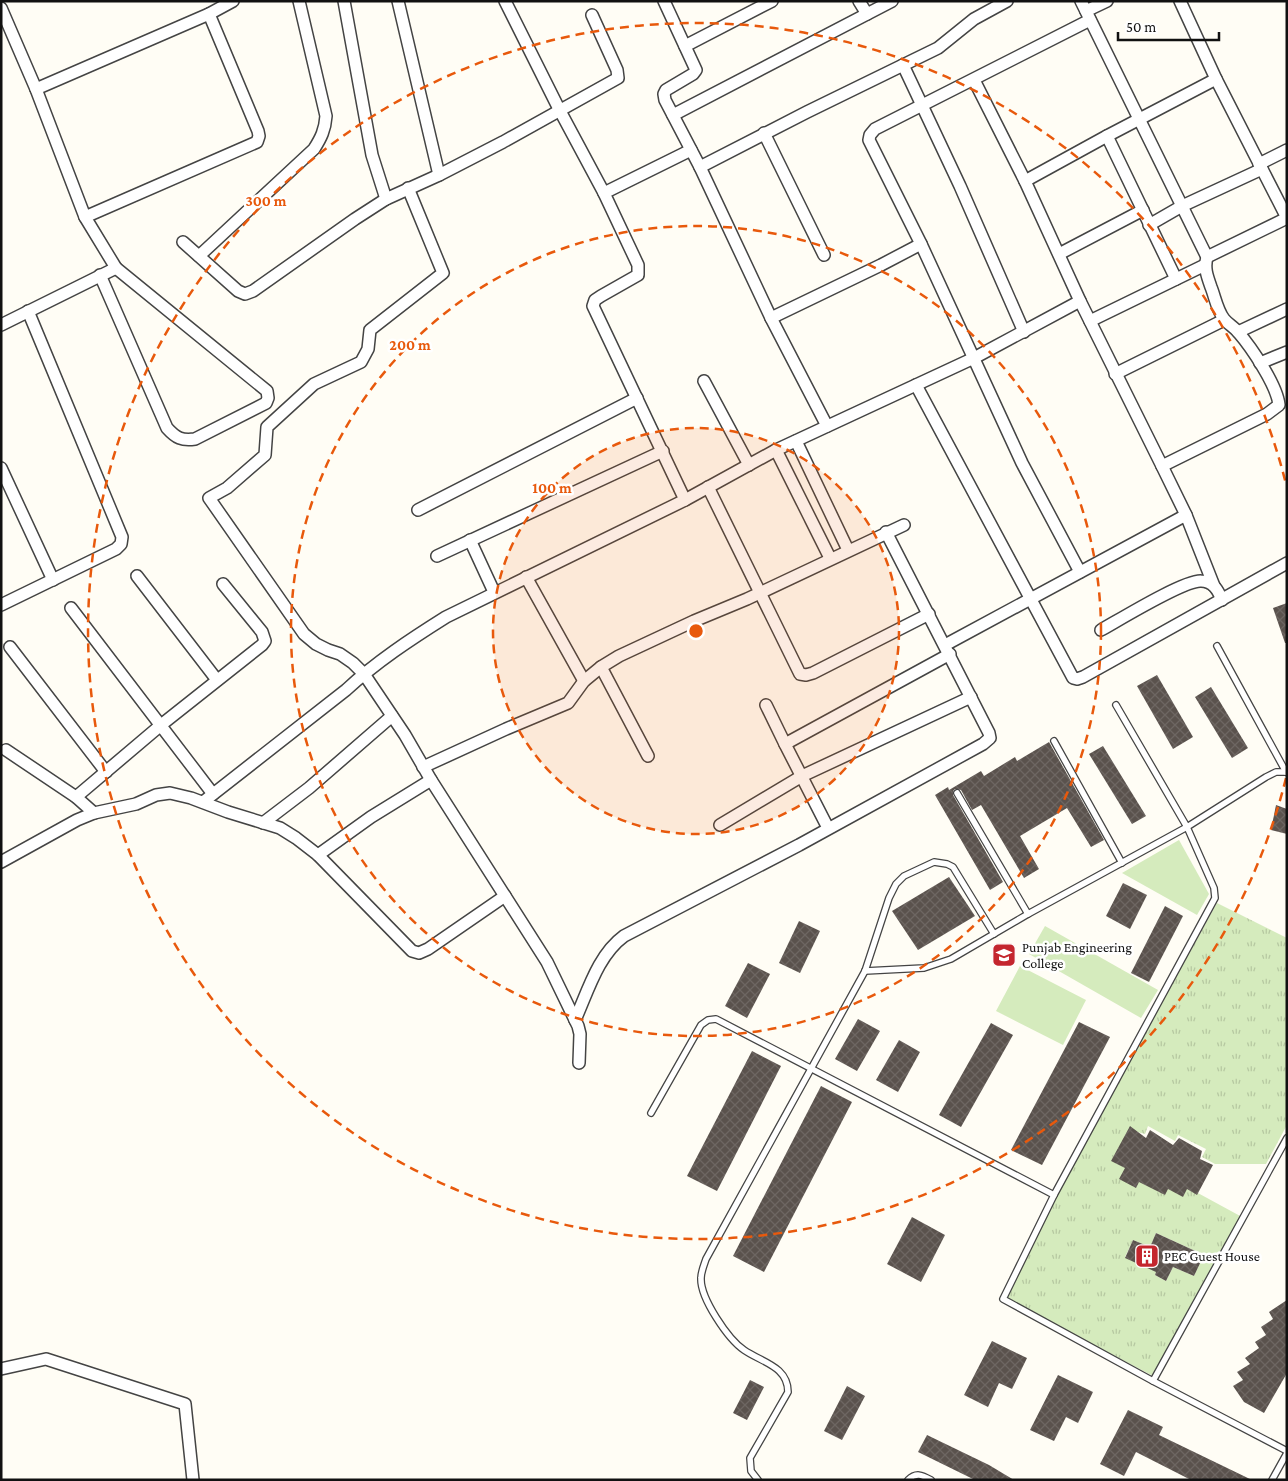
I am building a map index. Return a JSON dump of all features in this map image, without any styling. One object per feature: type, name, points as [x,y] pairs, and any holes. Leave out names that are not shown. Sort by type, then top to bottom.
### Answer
[{"type":"street","points":[[36,90],[209,14],[232,1]]},
{"type":"street","points":[[199,256],[314,149],[326,127],[326,116],[299,1]]},
{"type":"street","points":[[344,1],[372,155],[386,199]]},
{"type":"street","points":[[398,1],[439,175]]},
{"type":"street","points":[[505,1],[604,193],[638,265],[638,275],[595,300],[594,312],[663,451],[685,500]]},
{"type":"street","points":[[664,1],[696,70],[693,74],[666,90],[664,94],[665,100],[700,166],[770,318],[827,426]]},
{"type":"street","points":[[685,46],[772,1]]},
{"type":"street","points":[[859,1],[867,14]]},
{"type":"street","points":[[673,115],[892,1]]},
{"type":"street","points":[[700,166],[938,48],[974,19],[1007,1]]},
{"type":"street","points":[[1080,572],[1022,463],[921,244],[869,140],[870,134],[876,129],[974,80],[1086,11],[1107,1]]},
{"type":"street","points":[[1090,321],[1176,279],[1287,218],[1216,79],[1180,1]]},
{"type":"street","points":[[1,8],[36,90],[85,217],[116,268],[267,391],[268,398],[266,403],[195,439],[184,441],[175,437],[167,428],[100,275]]},
{"type":"street","points":[[1086,11],[1182,206],[1206,261],[1206,273],[1224,320],[1238,332],[1260,363],[1276,392],[1279,405],[1267,414],[1162,466]]},
{"type":"street","points":[[85,217],[256,142],[259,136],[258,131],[209,14]]},
{"type":"street","points":[[183,242],[238,291],[245,294],[253,291],[386,199],[439,175],[503,142],[618,78],[618,70],[592,15]]},
{"type":"street","points":[[904,64],[1024,332]]},
{"type":"street","points":[[1025,181],[1216,79]]},
{"type":"street","points":[[974,80],[1025,181],[1080,301],[1186,515],[1214,586],[1222,600]]},
{"type":"street","points":[[764,133],[824,255]]},
{"type":"street","points":[[1107,136],[1176,279]]},
{"type":"street","points":[[604,193],[691,150]]},
{"type":"street","points":[[1149,225],[1182,206],[1260,167],[1287,150]]},
{"type":"street","points":[[408,188],[443,273],[370,330],[368,349],[361,362],[314,384],[267,427],[265,455],[227,488],[209,498],[304,634],[316,644],[340,654],[353,663],[364,674],[392,716],[547,962],[580,1034],[580,1063]]},
{"type":"street","points":[[1059,254],[1143,210]]},
{"type":"street","points":[[770,318],[921,244]]},
{"type":"street","points":[[1,325],[116,268]]},
{"type":"street","points":[[203,802],[364,674],[411,639],[446,617],[685,500],[776,450],[974,358],[1080,301]]},
{"type":"street","points":[[1238,332],[1287,309]]},
{"type":"street","points":[[1,605],[116,549],[121,544],[122,537],[28,311]]},
{"type":"street","points":[[1116,374],[1224,320]]},
{"type":"street","points":[[1260,363],[1287,352]]},
{"type":"street","points":[[704,381],[748,465]]},
{"type":"street","points":[[916,385],[1032,598],[1070,674],[1077,679],[1287,563]]},
{"type":"street","points":[[418,510],[637,398]]},
{"type":"street","points":[[796,441],[848,550]]},
{"type":"street","points":[[776,450],[830,558]]},
{"type":"street","points":[[436,556],[663,451]]},
{"type":"street","points":[[1,468],[53,580]]},
{"type":"street","points":[[708,487],[800,674],[813,673],[929,614]]},
{"type":"street","points":[[785,744],[947,650],[1032,598],[1186,515]]},
{"type":"street","points":[[424,767],[506,728],[568,703],[584,681],[601,667],[681,627],[904,525]]},
{"type":"street","points":[[575,1020],[607,952],[616,942],[641,927],[799,845],[983,744],[990,738],[971,697],[886,532]]},
{"type":"street","points":[[470,540],[494,592]]},
{"type":"street","points":[[137,576],[217,680]]},
{"type":"street","points":[[526,577],[584,681]]},
{"type":"street","points":[[1101,630],[1181,586],[1199,580],[1214,586]]},
{"type":"street","points":[[76,797],[265,641],[262,632],[223,584]]},
{"type":"street","points":[[71,608],[213,794]]},
{"type":"street","points":[[10,647],[106,772]]},
{"type":"street","points":[[601,667],[648,756]]},
{"type":"street","points":[[720,825],[802,776],[971,697]]},
{"type":"street","points":[[766,706],[828,828]]},
{"type":"street","points":[[263,823],[310,788],[392,716]]},
{"type":"street","points":[[6,750],[76,797],[94,813]]},
{"type":"street","points":[[318,855],[371,817],[431,780]]},
{"type":"street","points":[[1,862],[77,820],[94,813],[136,804],[156,795],[170,793],[191,798],[280,828],[296,838],[318,855],[412,951],[419,953],[428,949],[505,896]]},
{"type":"street","points":[[1,1369],[46,1359],[185,1404],[193,1480]]},
{"type":"lane","points":[[865,971],[918,969],[937,965],[951,959],[1028,914],[1187,827],[1266,777],[1276,772],[1287,772],[1217,646]]},
{"type":"lane","points":[[1116,705],[1187,827],[1214,888],[1215,898],[1054,1195],[1003,1299],[1287,1452],[1272,1480]]},
{"type":"lane","points":[[1054,741],[1122,863]]},
{"type":"lane","points":[[957,793],[1028,914]]},
{"type":"lane","points":[[758,1480],[751,1472],[750,1458],[788,1392],[788,1382],[782,1372],[743,1349],[728,1334],[705,1294],[701,1278],[706,1259],[810,1067],[865,971],[889,898],[896,884],[904,876],[934,862],[953,867],[994,934]]},
{"type":"lane","points":[[651,1113],[701,1025],[708,1020],[716,1019],[1054,1195]]},
{"type":"lane","points":[[1153,1381],[1287,1138]]},
{"type":"lane","points":[[908,1480],[913,1475],[921,1475],[931,1480]]},
{"type":"green space","points":[[1179,840],[1209,894],[1197,915],[1122,873]]},
{"type":"green space","points":[[1217,903],[1287,938],[1287,1125],[1266,1164],[1215,1164],[1202,1157],[1206,1149],[1178,1135],[1175,1141],[1148,1126],[1145,1134],[1130,1130],[1127,1167],[1139,1179],[1167,1186],[1185,1186],[1242,1217],[1155,1377],[1004,1298],[1056,1194]],"holes":[[[1156,1233],[1204,1255],[1194,1276],[1173,1267],[1166,1281],[1155,1275],[1160,1264],[1144,1266],[1125,1257],[1133,1240],[1150,1247]]]},
{"type":"green space","points":[[1045,926],[1158,990],[1141,1018],[1029,954]]},
{"type":"green space","points":[[1020,966],[1086,1000],[1063,1045],[996,1011]]},
{"type":"building","points":[[1287,603],[1287,643],[1285,643],[1273,608]]},
{"type":"building","points":[[1157,675],[1193,737],[1173,749],[1137,686]]},
{"type":"building","points":[[1211,687],[1248,748],[1232,758],[1195,697]]},
{"type":"building","points":[[1049,742],[1104,840],[1091,847],[1067,808],[1020,836],[1039,869],[1024,878],[981,805],[972,810],[961,790],[955,789],[953,795],[1003,882],[990,890],[935,795],[948,787],[949,790],[981,771],[984,776],[1015,757],[1017,761]]},
{"type":"building","points":[[1103,746],[1146,816],[1132,824],[1089,754]]},
{"type":"building","points":[[1276,805],[1287,809],[1287,834],[1271,830]]},
{"type":"building","points":[[949,877],[975,916],[918,950],[892,911]]},
{"type":"building","points":[[1123,883],[1147,895],[1130,929],[1106,916]]},
{"type":"building","points":[[1165,906],[1183,916],[1149,982],[1131,973]]},
{"type":"building","points":[[799,921],[820,931],[800,973],[779,963]]},
{"type":"building","points":[[748,963],[770,974],[747,1018],[725,1006]]},
{"type":"building","points":[[858,1019],[880,1031],[857,1071],[835,1059]]},
{"type":"building","points":[[1079,1022],[1110,1037],[1042,1165],[1011,1150]]},
{"type":"building","points":[[991,1023],[1013,1035],[961,1127],[939,1115]]},
{"type":"building","points":[[899,1040],[920,1052],[898,1092],[876,1080]]},
{"type":"building","points":[[752,1051],[781,1066],[717,1191],[687,1176]]},
{"type":"building","points":[[821,1086],[852,1102],[764,1272],[733,1256]]},
{"type":"building","points":[[1130,1126],[1146,1138],[1150,1130],[1173,1145],[1179,1138],[1202,1151],[1200,1159],[1213,1165],[1197,1195],[1187,1189],[1183,1197],[1168,1189],[1165,1195],[1139,1182],[1136,1188],[1119,1179],[1125,1168],[1111,1161]]},
{"type":"building","points":[[912,1217],[945,1235],[921,1282],[887,1264]]},
{"type":"building","name":"PEC Guest House","points":[[1156,1233],[1204,1255],[1194,1276],[1173,1267],[1166,1281],[1155,1275],[1156,1272],[1125,1258],[1133,1240],[1150,1247]]},
{"type":"building","points":[[1287,1300],[1287,1373],[1264,1413],[1244,1402],[1233,1386],[1243,1380],[1237,1372],[1250,1364],[1245,1358],[1259,1348],[1255,1342],[1266,1335],[1261,1327],[1273,1319],[1269,1312]]},
{"type":"building","points":[[992,1341],[1027,1358],[1012,1389],[999,1383],[988,1407],[964,1395]]},
{"type":"building","points":[[1058,1375],[1093,1392],[1078,1423],[1066,1417],[1054,1441],[1030,1430]]},
{"type":"building","points":[[750,1380],[764,1387],[747,1420],[733,1413]]},
{"type":"building","points":[[847,1386],[865,1396],[842,1440],[824,1431]]},
{"type":"building","points":[[1128,1410],[1163,1427],[1159,1435],[1252,1480],[1191,1480],[1136,1452],[1124,1476],[1100,1464]]},
{"type":"building","points":[[927,1435],[989,1465],[1014,1480],[975,1480],[918,1452]]},
{"type":"place","name":"Punjab Engineering College","points":[[1004,955]]},
{"type":"place","name":"PEC Guest House","points":[[1147,1256]]}]
